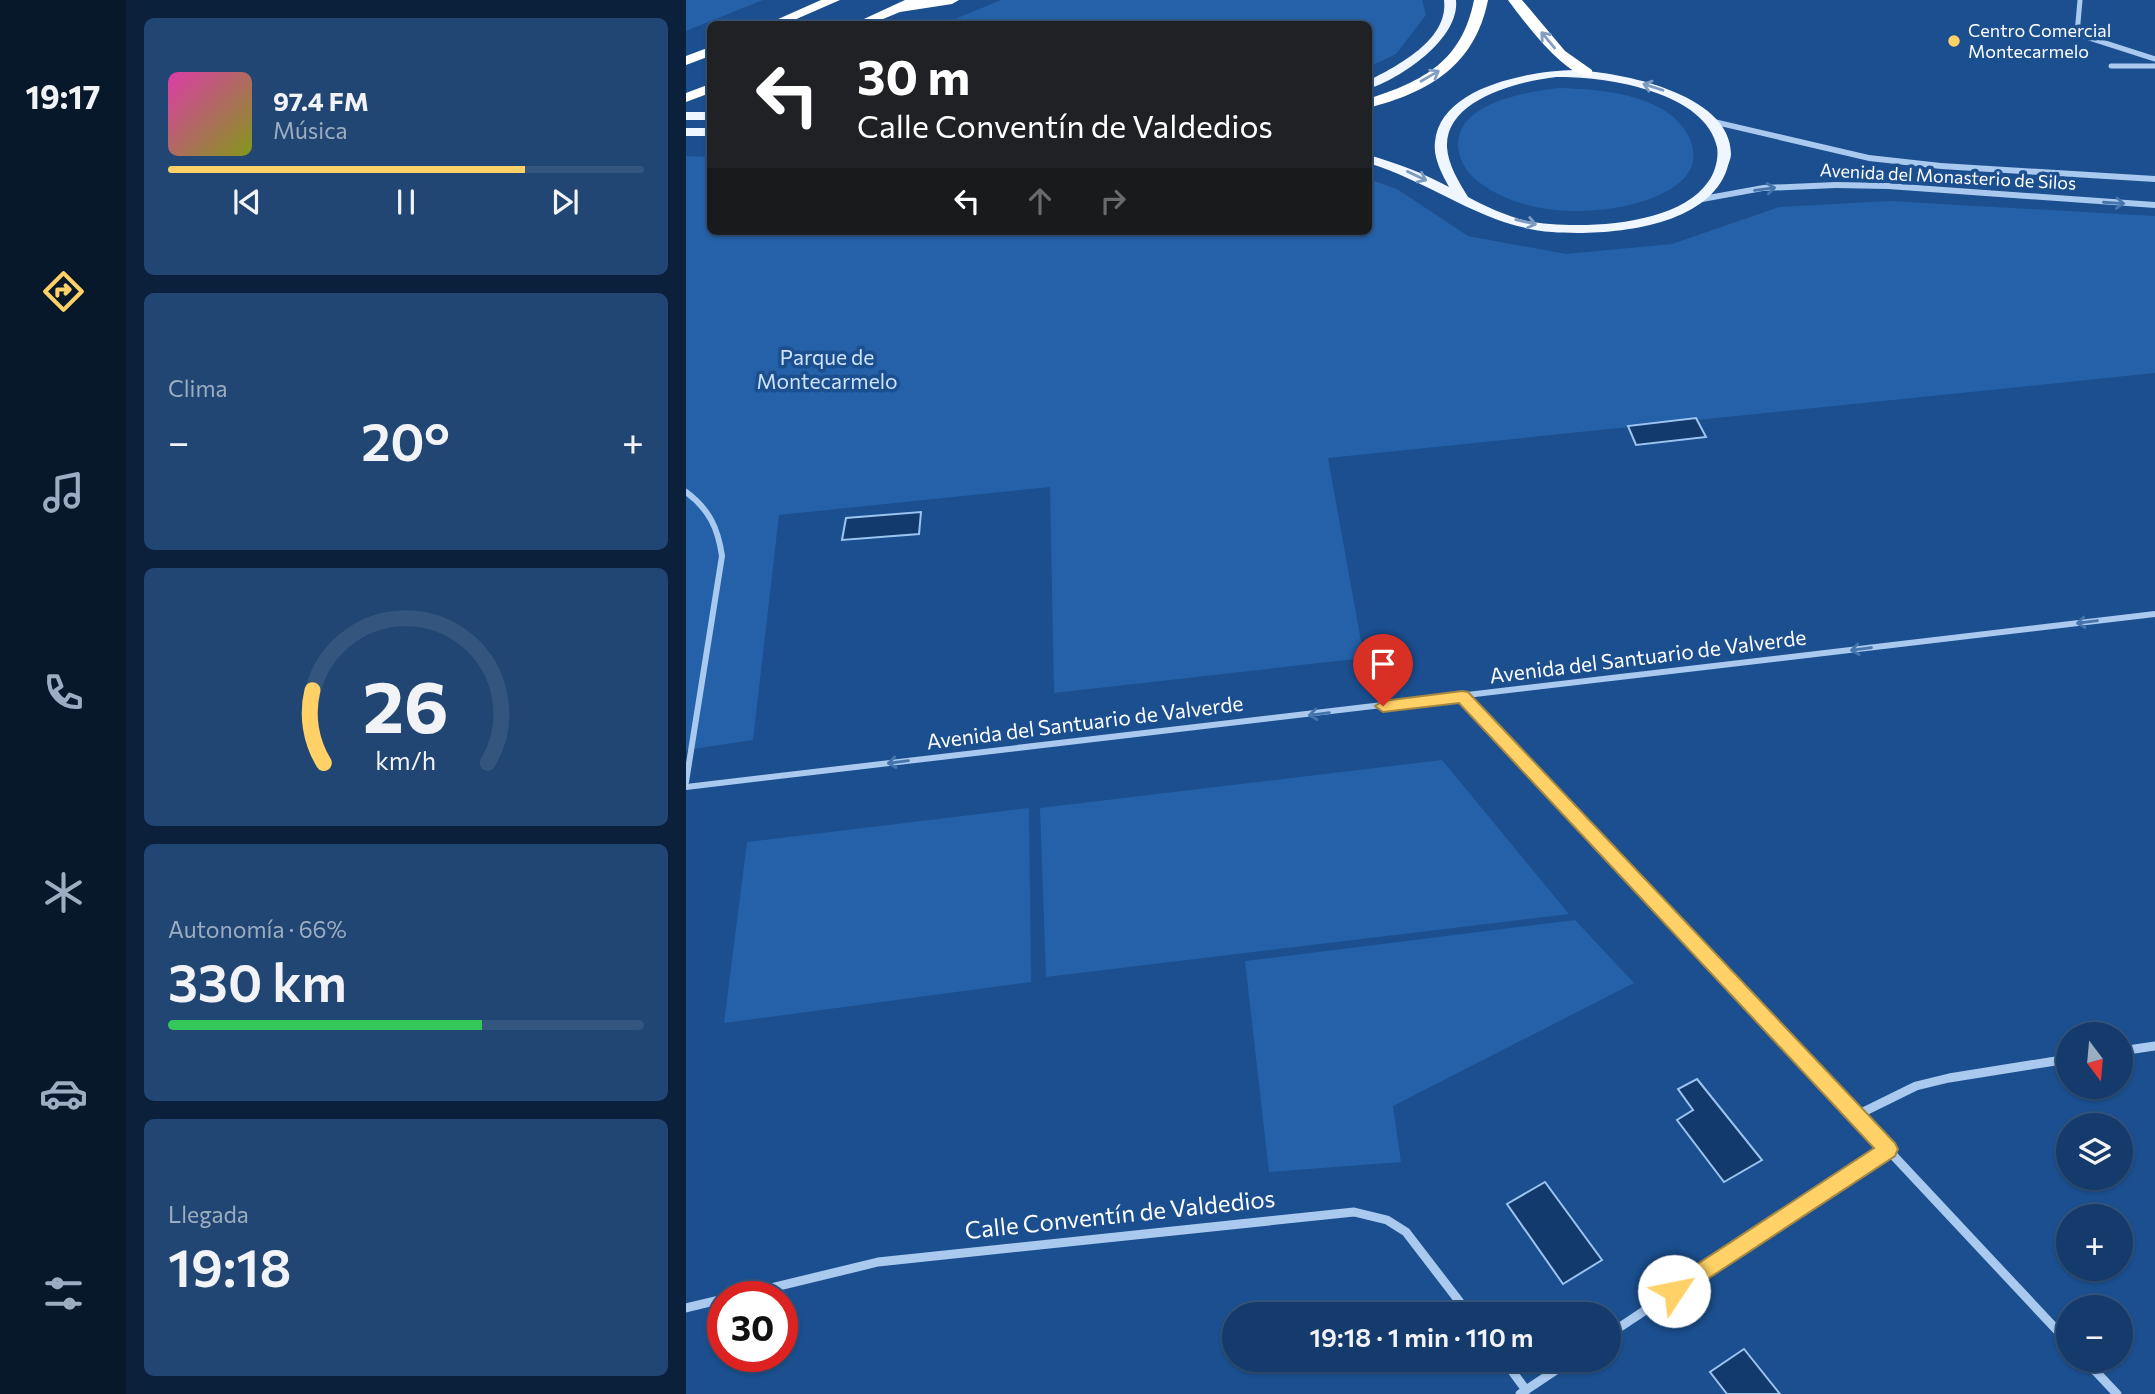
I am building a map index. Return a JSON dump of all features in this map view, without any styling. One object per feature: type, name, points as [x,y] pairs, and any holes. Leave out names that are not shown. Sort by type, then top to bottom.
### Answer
[{"type":"highway","points":[[781,21],[833,0]]},
{"type":"highway","points":[[867,21],[917,0]]},
{"type":"highway","points":[[892,11],[952,0]]},
{"type":"highway","points":[[1372,103],[1396,96],[1448,66],[1473,34],[1481,0]]},
{"type":"highway","points":[[1515,0],[1560,54],[1587,73]]},
{"type":"highway","points":[[686,61],[707,52]]},
{"type":"highway","points":[[686,98],[707,89]]},
{"type":"main road","points":[[1372,84],[1408,66],[1439,36],[1452,6],[1450,0]]},
{"type":"main road","points":[[1372,160],[1409,172],[1491,214],[1533,225],[1579,229],[1625,226],[1665,216],[1698,200],[1716,181],[1725,161],[1723,141],[1710,121],[1689,103],[1660,89],[1625,78],[1587,73],[1537,75],[1497,87],[1467,102],[1446,122],[1441,146],[1449,174],[1462,199]]},
{"type":"main road","points":[[686,116],[707,116]]},
{"type":"main road","points":[[686,132],[707,132]]},
{"type":"street","points":[[2080,0],[2077,34],[2155,59]]},
{"type":"street","points":[[2111,66],[2155,66]]},
{"type":"street","name":"Avenida del Monasterio de Silos","points":[[1710,121],[1869,158],[1941,166],[2155,179]]},
{"type":"street","name":"Avenida del Monasterio de Silos","points":[[1698,200],[1763,188],[1836,185],[1888,186],[2155,205]]},
{"type":"street","points":[[686,492],[711,516],[720,533],[722,556],[686,784]]},
{"type":"street","name":"Avenida del Santuario de Valverde","points":[[686,784],[2155,614]]},
{"type":"street","points":[[1462,696],[2056,1329]]},
{"type":"street","points":[[2133,1049],[2155,1046]]},
{"type":"street","points":[[1857,1115],[1916,1086],[2056,1061]]},
{"type":"street","points":[[1621,1326],[1888,1149]]},
{"type":"street","name":"Calle Conventín de Valdedios","points":[[798,1281],[878,1262],[1354,1212],[1387,1220],[1406,1232],[1460,1302]]},
{"type":"street","points":[[686,1308],[707,1303]]},
{"type":"street","points":[[1511,1372],[1523,1392],[1553,1372]]},
{"type":"street","points":[[2096,1372],[2117,1394]]},
{"type":"green space","points":[[686,0],[763,0],[707,21],[686,31]]},
{"type":"green space","points":[[1001,0],[1422,0],[1426,15],[1396,54],[1372,66],[1372,21],[950,21]]},
{"type":"green space","points":[[1559,88],[1612,92],[1649,102],[1665,110],[1678,121],[1691,142],[1693,158],[1688,173],[1669,190],[1644,201],[1596,210],[1574,211],[1531,206],[1491,190],[1474,178],[1463,164],[1458,146],[1461,131],[1469,119],[1496,102]]},
{"type":"green space","name":"Parque de Montecarmelo","points":[[686,156],[707,157],[707,235],[1372,235],[1372,180],[1397,189],[1468,236],[1566,254],[1672,244],[1779,207],[1889,201],[2155,216],[2155,373],[1328,458],[1364,658],[1054,693],[1050,487],[779,515],[753,740],[686,750]]},
{"type":"green space","points":[[1442,760],[1569,914],[1046,977],[1040,808]]},
{"type":"green space","points":[[1029,808],[1031,982],[724,1023],[747,842]]},
{"type":"green space","points":[[1575,920],[1634,983],[1393,1106],[1401,1162],[1269,1172],[1245,961]]},
{"type":"shaded area","points":[[1696,418],[1706,437],[1636,445],[1628,426]]},
{"type":"shaded area","points":[[921,512],[919,534],[842,540],[846,518]]},
{"type":"shaded area","points":[[1697,1079],[1762,1160],[1724,1182],[1677,1120],[1693,1110],[1678,1089]]},
{"type":"shaded area","points":[[1545,1182],[1602,1260],[1563,1284],[1507,1204]]},
{"type":"shaded area","points":[[1744,1349],[1780,1394],[1727,1394],[1710,1372]]},
{"type":"place","name":"Centro Comercial Montecarmelo","points":[[1954,41]]},
{"type":"route","points":[[1383,706],[1462,696],[1888,1149],[1674,1291]]}]
